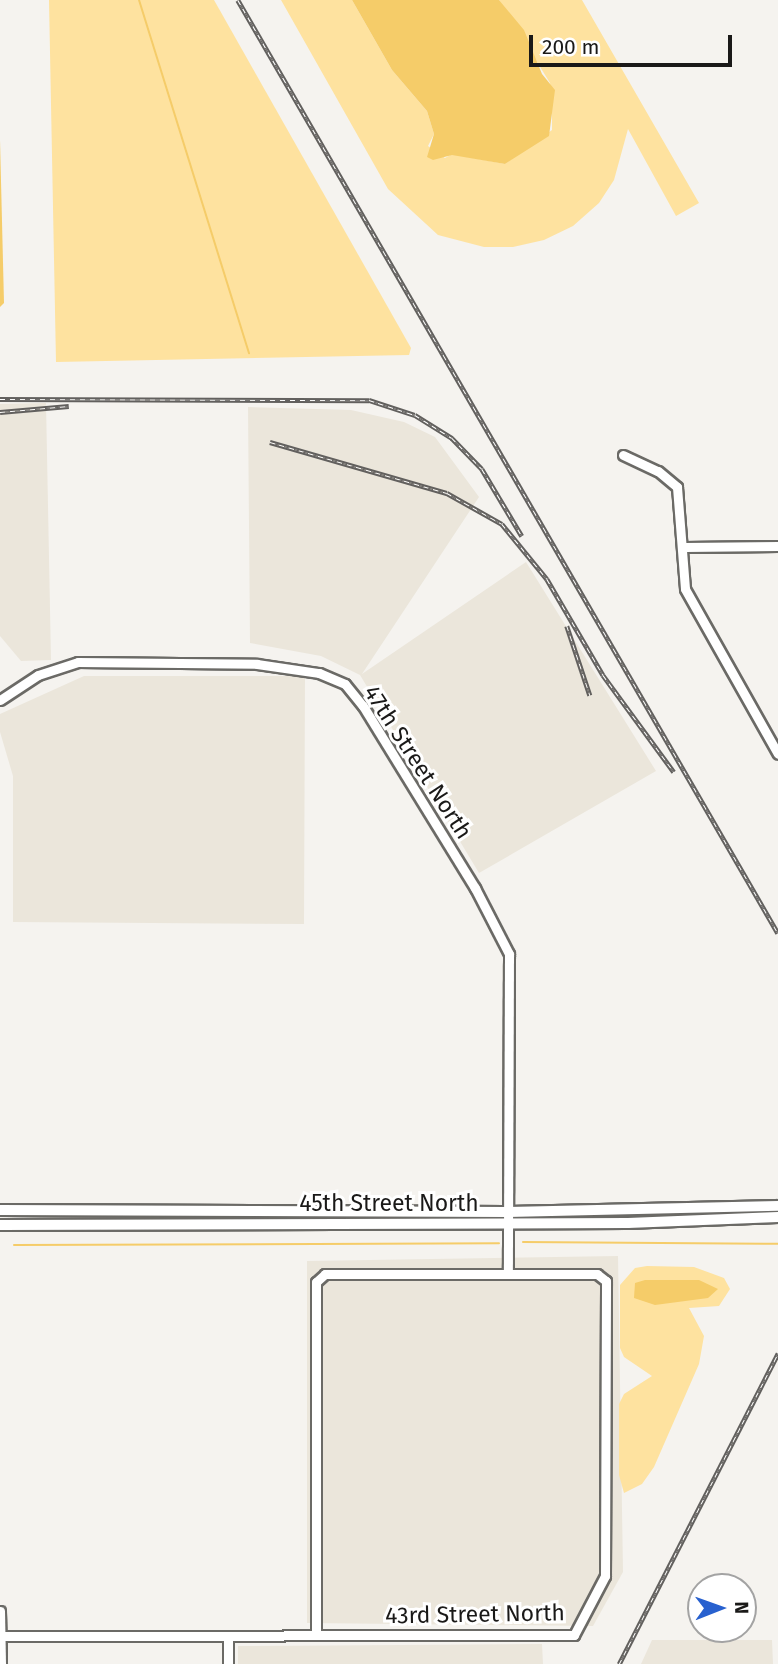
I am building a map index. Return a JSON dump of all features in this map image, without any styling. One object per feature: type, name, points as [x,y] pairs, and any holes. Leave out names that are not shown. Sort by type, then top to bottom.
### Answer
[{"type":"main road","name":"45th Street North","points":[[0,1210],[508,1218],[778,1206]]},
{"type":"main road","name":"45th Street North","points":[[0,1225],[778,1217]]},
{"type":"street","points":[[623,456],[658,471],[677,487],[685,547],[685,589],[778,754]]},
{"type":"street","points":[[685,547],[778,546]]},
{"type":"street","name":"47th Street North","points":[[0,700],[38,675],[78,662],[257,664],[319,673],[345,684],[413,786],[509,954],[508,1218]]},
{"type":"street","points":[[316,1634],[316,1282],[325,1274],[508,1273],[508,1218]]},
{"type":"street","name":"43rd Street North","points":[[0,1636],[574,1635],[605,1576],[606,1281],[597,1274],[508,1273]]},
{"type":"street","points":[[0,1611],[1,1664]]},
{"type":"street","points":[[228,1636],[228,1664]]},
{"type":"shaded area","points":[[49,0],[214,0],[411,348],[409,355],[56,362]]},
{"type":"shaded area","points":[[281,0],[352,0],[392,70],[427,111],[434,134],[428,146],[445,158],[452,154],[505,164],[552,130],[552,102],[550,83],[499,0],[582,0],[699,203],[676,216],[628,129],[614,180],[599,203],[573,226],[544,240],[513,247],[484,247],[438,235],[388,189]]},
{"type":"shaded area","points":[[352,0],[499,0],[524,30],[542,74],[555,90],[549,136],[505,164],[452,155],[433,160],[427,157],[434,134],[427,111],[392,70]]},
{"type":"shaded area","points":[[0,140],[4,303],[0,307]]},
{"type":"shaded area","points":[[46,403],[51,660],[21,661],[0,636],[0,404]]},
{"type":"shaded area","points":[[248,407],[351,410],[404,422],[435,437],[479,497],[362,674],[526,562],[656,771],[479,873],[360,675],[321,656],[250,643]]},
{"type":"shaded area","points":[[84,676],[305,676],[304,924],[13,922],[13,776],[0,732],[0,714]]},
{"type":"shaded area","points":[[618,1256],[623,1572],[593,1626],[307,1623],[307,1261]]},
{"type":"shaded area","points":[[694,1267],[724,1278],[730,1289],[719,1306],[689,1308],[704,1336],[699,1364],[654,1467],[642,1484],[624,1493],[619,1475],[619,1404],[624,1394],[652,1376],[624,1357],[620,1348],[620,1285],[635,1268]]},
{"type":"shaded area","points":[[645,1280],[699,1280],[718,1289],[708,1298],[655,1305],[634,1298],[635,1283]]},
{"type":"shaded area","points":[[652,1640],[757,1643],[757,1640],[772,1640],[773,1664],[641,1664]]},
{"type":"shaded area","points":[[542,1644],[543,1664],[238,1664],[238,1646]]},
{"type":"waterway","points":[[139,0],[249,353]]},
{"type":"waterway","points":[[523,1242],[778,1244]]},
{"type":"waterway","points":[[14,1245],[499,1243]]},
{"type":"railway","points":[[238,0],[778,933]]},
{"type":"railway","points":[[0,399],[369,400],[415,415],[452,438],[482,469],[522,536]]},
{"type":"railway","points":[[0,412],[69,406]]},
{"type":"railway","points":[[270,442],[447,493],[502,524],[547,579],[603,675],[674,772]]},
{"type":"railway","points":[[567,626],[590,695]]},
{"type":"railway","points":[[619,1664],[778,1353]]}]
